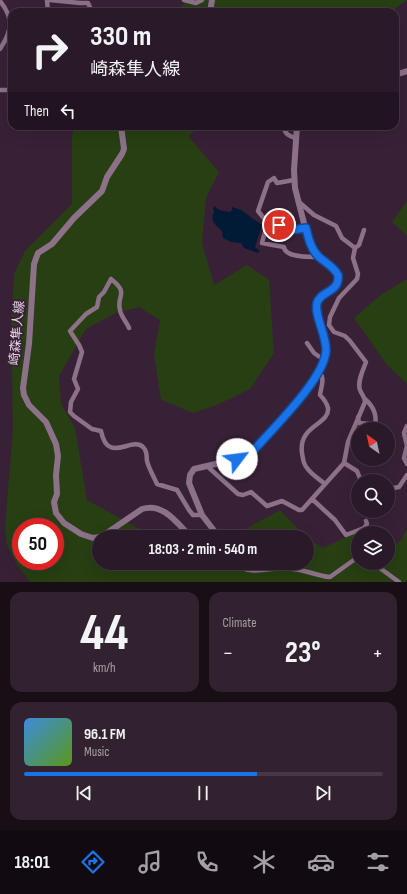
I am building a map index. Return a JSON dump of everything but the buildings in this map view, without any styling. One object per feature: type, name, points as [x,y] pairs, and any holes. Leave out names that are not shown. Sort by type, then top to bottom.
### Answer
[{"type":"main road","name":"崎森隼人線","points":[[92,538],[81,534],[64,523],[56,513],[54,502],[57,494],[56,475],[58,456],[56,444],[46,422],[29,405],[23,388],[29,344],[34,264],[36,257],[38,253],[52,244],[74,218],[102,191],[107,176],[124,149],[122,130]]},
{"type":"main road","points":[[214,530],[202,515],[192,490],[189,478],[190,473],[194,469],[248,455],[304,393],[324,360],[326,343],[317,311],[317,303],[322,296],[334,288],[338,278],[335,270],[319,257],[309,242],[294,180],[297,130]]},
{"type":"main road","name":"崎森隼人線","points":[[110,530],[142,509],[149,507],[160,509],[167,513],[184,530]]},
{"type":"street","points":[[49,0],[88,3],[90,8]]},
{"type":"street","points":[[184,0],[196,3],[202,0]]},
{"type":"street","points":[[0,1],[8,12]]},
{"type":"street","points":[[0,49],[8,33]]},
{"type":"street","points":[[285,130],[289,136],[296,138]]},
{"type":"street","points":[[294,180],[277,184],[274,178],[268,182],[258,211],[266,220],[266,228],[262,243],[284,247],[286,253],[296,256],[319,257]]},
{"type":"street","points":[[299,202],[314,215],[336,226],[342,238],[354,248]]},
{"type":"street","points":[[276,227],[279,225],[289,230],[306,228]]},
{"type":"street","points":[[354,248],[359,245],[364,230]]},
{"type":"street","points":[[354,248],[353,258],[358,274],[357,279],[339,298],[329,320],[329,325],[334,332],[345,336],[366,362],[360,378],[359,389],[376,412],[375,422]]},
{"type":"street","points":[[129,328],[120,310],[122,295],[121,288],[111,280],[104,292],[99,297],[96,307],[86,314],[70,331],[80,345],[82,352],[74,379],[78,390],[71,402],[70,412],[92,429],[101,432],[103,439],[108,445],[119,449],[133,444],[140,445],[144,448],[147,453],[147,460],[157,484],[177,490],[189,510],[194,515],[202,515]]},
{"type":"street","points":[[307,343],[314,353],[324,360]]},
{"type":"street","points":[[318,371],[322,375],[323,379],[320,394],[328,407],[327,413],[323,420],[307,432],[303,438],[302,449],[306,468],[325,484]]},
{"type":"street","points":[[207,466],[238,494],[243,495],[251,492],[267,506],[282,501],[299,510],[302,510],[344,463],[348,442],[364,406],[365,398]]},
{"type":"street","points":[[358,418],[359,422]]},
{"type":"street","points":[[407,426],[404,433],[407,441],[404,458],[407,464]]},
{"type":"street","points":[[344,463],[357,471],[358,474]]},
{"type":"street","points":[[395,488],[399,487],[407,476]]},
{"type":"street","points":[[312,499],[335,520],[346,535],[364,528],[367,524],[366,521]]},
{"type":"street","points":[[300,570],[330,577],[351,563]]},
{"type":"street","points":[[248,570],[265,570]]},
{"type":"street","points":[[383,570],[399,582]]},
{"type":"green space","points":[[186,0],[407,0],[396,8],[181,8]]},
{"type":"green space","points":[[73,130],[196,130],[188,136],[219,172],[206,198],[202,243],[214,285],[247,265],[269,280],[274,353],[250,389],[217,405],[193,413],[161,400],[154,354],[160,320],[140,307],[116,313],[86,329],[59,376],[61,403],[75,428],[87,500],[141,530],[92,530],[92,570],[314,570],[314,542],[323,548],[351,535],[351,570],[395,570],[395,546],[402,539],[407,528],[407,582],[30,582],[21,570],[64,570],[64,518],[12,518],[12,555],[7,545],[5,528],[13,429],[11,325],[14,274],[25,251],[72,204]]},
{"type":"green space","points":[[407,201],[407,236],[392,222]]},
{"type":"green space","points":[[407,279],[407,384],[387,365],[354,318],[382,294]]},
{"type":"green space","points":[[280,510],[299,530],[244,530]]},
{"type":"water","points":[[214,206],[219,210],[230,212],[232,207],[241,210],[262,225],[255,247],[260,251],[258,253],[244,248],[241,243],[231,242],[223,238],[222,231],[212,218]]},
{"type":"route","points":[[237,459],[244,458],[255,449],[304,393],[321,368],[326,350],[324,333],[317,311],[317,303],[318,300],[334,288],[338,282],[337,272],[316,254],[309,242],[306,228],[289,230],[279,225]]}]
